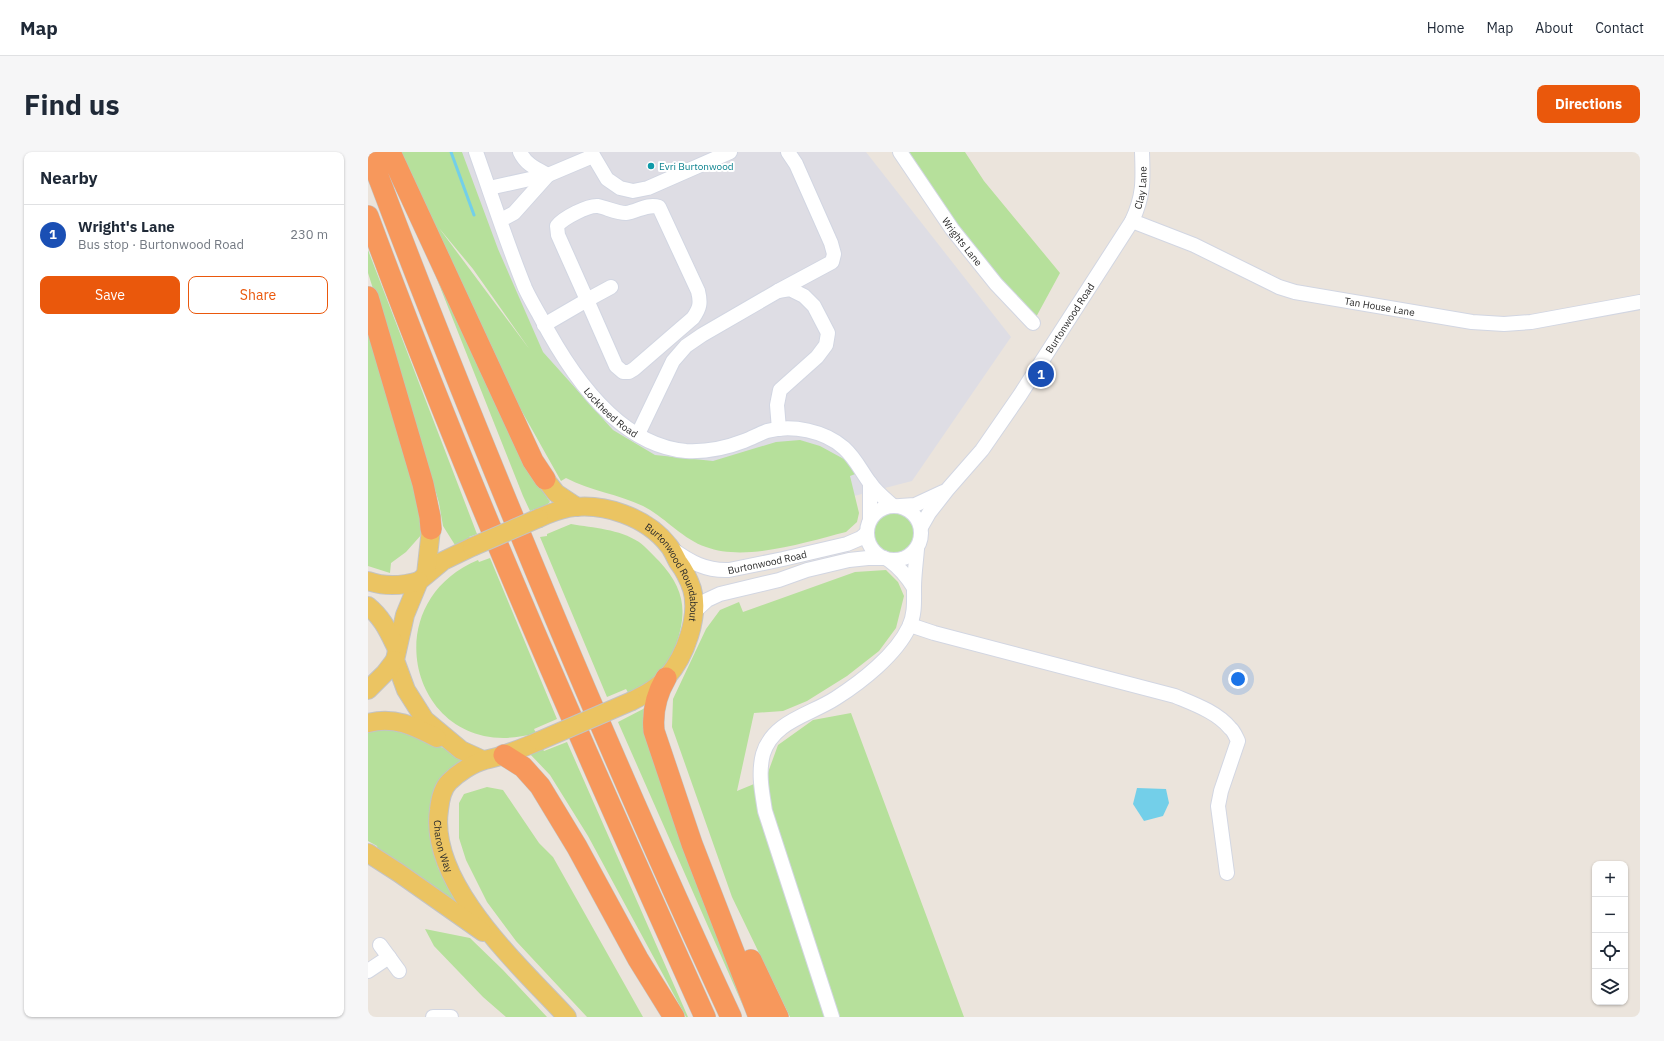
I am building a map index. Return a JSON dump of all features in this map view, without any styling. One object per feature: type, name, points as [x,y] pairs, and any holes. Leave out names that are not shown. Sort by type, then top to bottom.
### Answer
[{"type":"highway","points":[[369,152],[407,255],[511,512],[609,745],[731,1017]]},
{"type":"highway","points":[[390,152],[533,461],[545,479]]},
{"type":"highway","points":[[368,216],[487,518],[588,756],[705,1017]]},
{"type":"highway","points":[[368,296],[423,484],[431,529]]},
{"type":"highway","points":[[666,678],[658,692],[655,702],[653,722],[654,731],[692,844],[760,1017]]},
{"type":"highway","points":[[504,755],[524,767],[540,786],[577,847],[638,959],[674,1017]]},
{"type":"highway","points":[[692,844],[778,1017]]},
{"type":"main road","points":[[545,479],[556,493],[577,507]]},
{"type":"main road","name":"Burtonwood Roundabout","points":[[423,578],[447,558],[472,546],[557,511],[577,507],[603,509],[627,516],[650,528],[669,546],[685,573],[692,590],[693,613],[687,640],[682,654],[666,678],[650,691],[632,701],[540,741],[504,755],[483,760]]},
{"type":"main road","points":[[368,690],[385,674],[396,655],[405,615],[423,578],[431,529]]},
{"type":"main road","points":[[368,581],[396,586],[423,578]]},
{"type":"main road","points":[[368,606],[378,614],[384,623],[396,655],[406,690],[416,709],[436,731],[461,750]]},
{"type":"main road","points":[[368,723],[379,720],[393,720],[421,730],[483,760]]},
{"type":"main road","name":"Charon Way","points":[[483,760],[448,782],[441,796],[438,815],[438,834],[443,855],[451,875],[469,905],[495,940],[567,1017]]},
{"type":"main road","name":"Charon Way","points":[[368,854],[399,873],[495,940]]},
{"type":"street","name":"Lockheed Road","points":[[476,152],[526,288],[544,325],[555,345],[595,400],[618,420],[657,445],[686,451],[720,449],[766,432],[779,429],[793,429],[809,432],[832,440],[843,447],[854,457],[870,484],[896,506]]},
{"type":"street","points":[[520,152],[523,158],[531,166],[548,175]]},
{"type":"street","points":[[489,188],[548,175],[592,154],[608,179],[620,188],[633,191],[648,188],[730,152]]},
{"type":"street","points":[[638,434],[673,361],[686,346],[702,335],[778,291],[832,262],[834,254],[831,243],[796,164],[788,152]]},
{"type":"street","name":"Wrights Lane","points":[[900,152],[952,229],[996,284],[1033,323]]},
{"type":"street","name":"Clay Lane","points":[[1132,221],[1142,194],[1142,152]]},
{"type":"street","points":[[501,220],[514,213],[548,175]]},
{"type":"street","points":[[653,205],[659,207],[698,291],[700,301],[698,310],[693,318],[634,369],[629,372],[623,372],[616,366],[587,300],[558,235],[557,226],[561,220],[590,207],[596,206],[623,213],[634,212],[653,205]]},
{"type":"street","name":"Tan House Lane","points":[[1132,221],[1194,244],[1279,287],[1295,292],[1472,322],[1504,324],[1530,322],[1640,302]]},
{"type":"street","name":"Burtonwood Road","points":[[921,527],[929,512],[982,450],[1020,395],[1077,304],[1132,221]]},
{"type":"street","points":[[544,325],[611,287]]},
{"type":"street","points":[[778,291],[790,289],[804,296],[814,306],[828,333],[826,345],[818,357],[780,390],[777,405],[779,429]]},
{"type":"street","points":[[870,484],[870,519],[867,533],[868,542],[872,549],[900,568],[907,575],[914,588]]},
{"type":"street","name":"Burtonwood Road","points":[[896,506],[921,503],[947,490]]},
{"type":"street","points":[[832,1017],[765,811],[760,778],[763,754],[772,738],[784,725],[836,698],[865,676],[894,648],[904,636],[910,625],[913,614],[917,549],[922,535],[921,527],[914,514],[896,506],[880,510],[870,519]]},
{"type":"street","name":"Burtonwood Road","points":[[669,546],[682,556],[701,567],[729,570],[847,544],[861,538],[867,533]]},
{"type":"street","points":[[886,559],[904,558],[917,549]]},
{"type":"street","name":"Burtonwood Road","points":[[693,613],[707,600],[720,594],[779,580],[807,570],[848,560],[868,558],[886,559]]},
{"type":"street","points":[[910,625],[934,633],[1175,696],[1206,710],[1221,720],[1231,728],[1238,741],[1221,791],[1218,806],[1227,873]]},
{"type":"street","points":[[368,972],[384,951],[399,971]]},
{"type":"street","points":[[433,1017],[451,1017]]},
{"type":"shaded area","points":[[433,152],[866,152],[1011,337],[912,481],[765,519],[607,451],[473,269]]},
{"type":"green space","points":[[401,152],[462,152],[498,249],[543,352],[613,430],[655,455],[713,461],[776,442],[800,440],[820,446],[851,464],[858,473],[850,476],[859,513],[857,522],[846,532],[776,549],[739,552],[722,551],[706,547],[689,539],[659,516],[643,506],[566,478],[561,481],[520,408]],"holes":[[[439,228],[473,269],[530,350]]]},
{"type":"green space","points":[[904,152],[965,152],[984,181],[1060,273],[1035,319],[956,226]]},
{"type":"green space","points":[[402,191],[531,474],[550,502],[537,513],[535,509],[530,511],[523,496]]},
{"type":"green space","points":[[368,250],[477,534],[469,537],[469,540],[455,545],[443,526],[439,503],[409,401],[368,273]]},
{"type":"green space","points":[[368,324],[417,480],[422,534],[406,552],[391,563],[390,573],[368,566]]},
{"type":"green space","points":[[894,513],[902,515],[908,519],[912,525],[914,533],[912,541],[908,547],[902,551],[894,553],[886,551],[880,547],[876,541],[874,533],[876,525],[880,519],[886,515]]},
{"type":"green space","points":[[571,524],[623,534],[639,542],[659,561],[679,590],[682,621],[674,650],[657,677],[630,696],[626,689],[607,697],[540,537],[547,536],[547,534]]},
{"type":"green space","points":[[490,558],[557,719],[534,729],[536,733],[495,738],[461,727],[436,706],[421,677],[416,644],[424,611],[444,582],[478,560],[479,562]]},
{"type":"green space","points":[[886,570],[898,582],[904,596],[896,628],[879,651],[847,676],[807,701],[783,711],[754,713],[737,791],[754,784],[826,1017],[790,1017],[732,897],[672,727],[673,699],[706,629],[720,610],[739,602],[743,612],[855,572]]},
{"type":"green space","points":[[647,707],[744,1008],[618,722]]},
{"type":"green space","points":[[851,713],[964,1017],[839,1017],[772,812],[766,778],[778,745],[813,720]]},
{"type":"green space","points":[[386,728],[408,733],[467,758],[437,784],[430,806],[430,833],[438,868],[459,905],[379,854],[377,846],[368,841],[368,732]]},
{"type":"green space","points":[[567,742],[688,1017],[686,1017],[588,836],[550,775],[529,753],[542,748],[544,751]]},
{"type":"green space","points":[[487,787],[503,790],[539,843],[553,857],[643,1017],[587,1017],[516,941],[487,902],[466,860],[459,838],[459,803],[464,794]]},
{"type":"green space","points":[[425,929],[470,938],[503,970],[547,1017],[506,1017],[483,997],[434,946]]},
{"type":"water","points":[[1137,788],[1166,789],[1169,803],[1163,816],[1144,821],[1133,804]]},
{"type":"waterway","points":[[451,152],[474,215]]},
{"type":"place","name":"Evri Burtonwood","points":[[651,166]]},
{"type":"place","name":"Wright's Lane","points":[[1041,374]]}]
